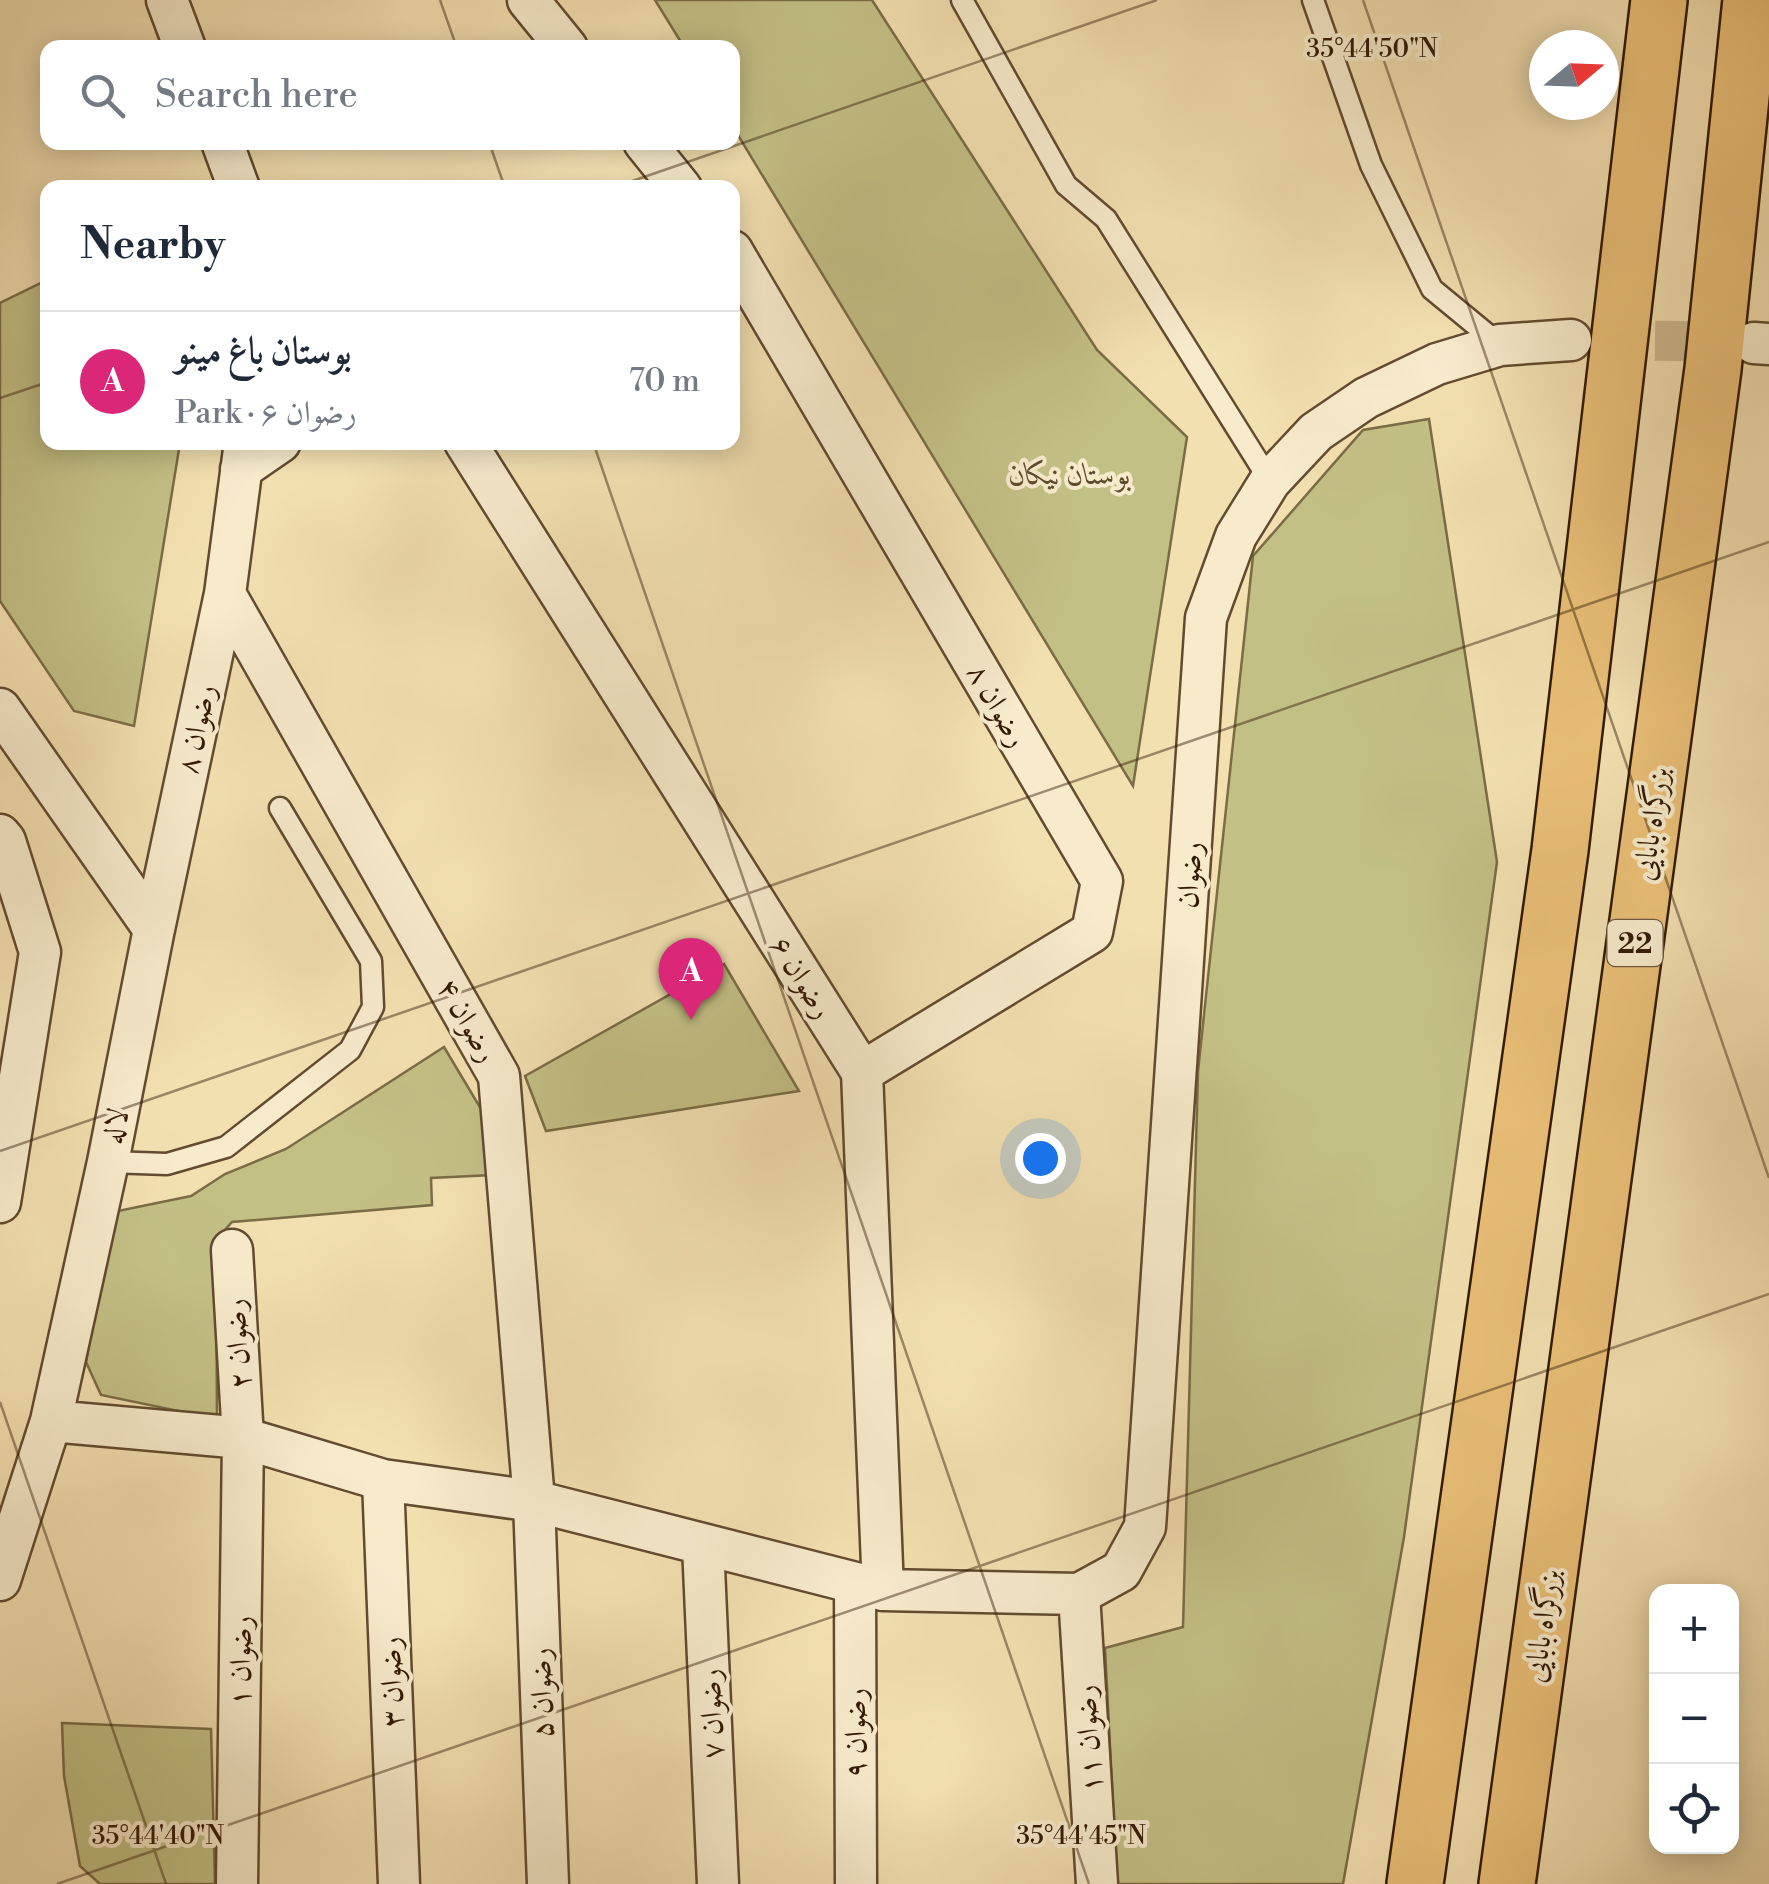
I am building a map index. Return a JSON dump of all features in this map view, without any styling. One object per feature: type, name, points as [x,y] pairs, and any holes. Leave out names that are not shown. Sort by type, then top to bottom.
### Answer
[{"type":"highway","points":[[1415,1884],[1558,870],[1659,0]]},
{"type":"highway","name":"بزرگراه بابایی","points":[[1508,1879],[1713,368],[1751,0]]},
{"type":"street","points":[[167,0],[182,40]]},
{"type":"street","points":[[528,0],[560,40]]},
{"type":"street","points":[[225,150],[236,180]]},
{"type":"street","points":[[650,150],[675,180]]},
{"type":"street","name":"رضوان ۸","points":[[740,265],[1102,881],[1092,932],[862,1072]]},
{"type":"street","name":"رضوان","points":[[1078,1594],[1122,1572],[1146,1527],[1206,618],[1236,536],[1270,481],[1316,432],[1366,398],[1437,364],[1500,345],[1570,340]]},
{"type":"street","name":"رضوان ۶","points":[[470,450],[862,1072],[869,1587]]},
{"type":"street","name":"رضوان ۸","points":[[154,929],[225,594],[243,456]]},
{"type":"street","name":"رضوان ۴","points":[[225,594],[500,1076],[534,1501]]},
{"type":"street","points":[[0,709],[154,929]]},
{"type":"street","points":[[0,835],[40,952],[0,1202]]},
{"type":"street","name":"لاله","points":[[0,1580],[51,1421],[154,929]]},
{"type":"street","name":"رضوان ۲","points":[[232,1250],[243,1438]]},
{"type":"street","points":[[51,1421],[243,1438],[383,1480],[534,1501],[869,1587],[1078,1594]]},
{"type":"street","name":"رضوان ۱","points":[[237,1884],[243,1438]]},
{"type":"street","name":"رضوان ۳","points":[[383,1480],[400,1884]]},
{"type":"street","name":"رضوان ۵","points":[[534,1501],[548,1884]]},
{"type":"street","name":"رضوان ۷","points":[[704,1545],[718,1884]]},
{"type":"street","name":"رضوان ۹","points":[[856,1884],[869,1587]]},
{"type":"street","name":"رضوان ۱۱","points":[[1078,1594],[1097,1884]]},
{"type":"lane","points":[[962,0],[1066,185],[1106,219],[1270,481]]},
{"type":"lane","points":[[1313,0],[1371,164],[1432,288],[1500,345]]},
{"type":"lane","points":[[108,1162],[167,1164],[226,1147],[350,1050],[373,1007],[371,961],[280,808]]},
{"type":"green space","name":"بوستان نیکان","points":[[655,0],[872,0],[1097,350],[1187,437],[1133,786],[740,139],[740,40],[680,40]]},
{"type":"green space","points":[[40,283],[40,450],[179,450],[134,726],[74,711],[0,601],[0,303]]},
{"type":"green space","points":[[1429,419],[1497,862],[1404,1537],[1343,1884],[1117,1884],[1105,1648],[1183,1627],[1198,1071],[1253,556],[1363,430]]},
{"type":"green space","points":[[724,964],[799,1091],[546,1131],[525,1076]]},
{"type":"green space","points":[[444,1047],[487,1119],[492,1175],[431,1178],[432,1205],[232,1222],[216,1240],[217,1419],[101,1395],[86,1362],[113,1212],[191,1196],[225,1174],[286,1149]]},
{"type":"green space","points":[[62,1723],[211,1729],[215,1884],[100,1884],[80,1866],[64,1776]]},
{"type":"tunnel","points":[[1595,340],[1742,342]]},
{"type":"place","name":"بوستان باغ مینو","points":[[691,1020]]}]
